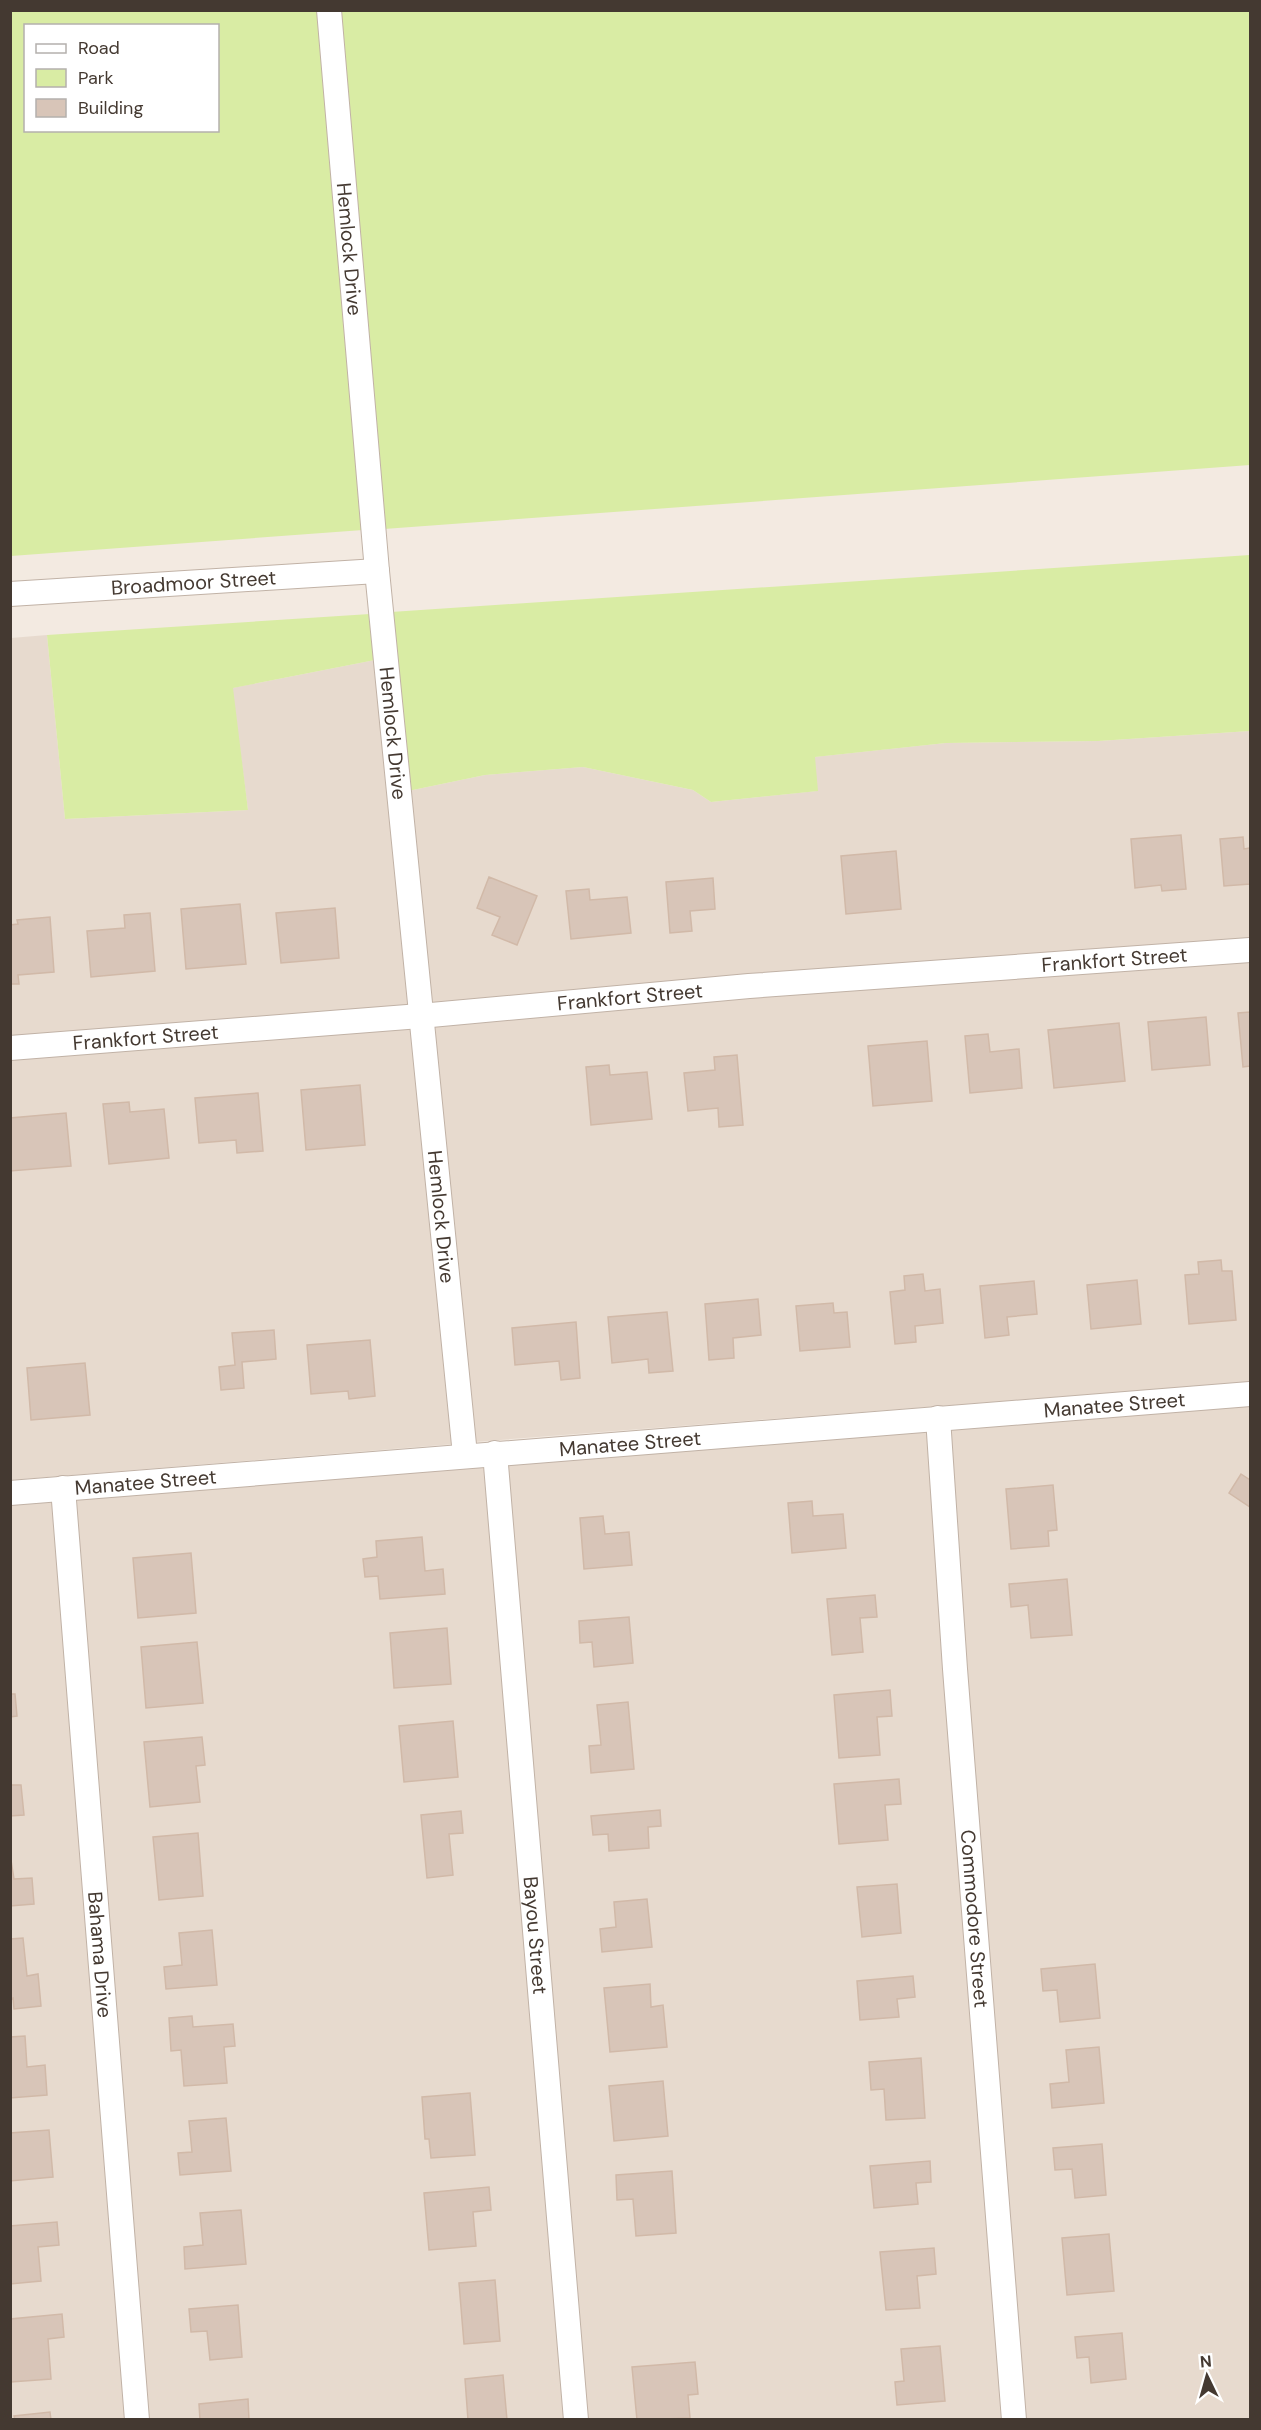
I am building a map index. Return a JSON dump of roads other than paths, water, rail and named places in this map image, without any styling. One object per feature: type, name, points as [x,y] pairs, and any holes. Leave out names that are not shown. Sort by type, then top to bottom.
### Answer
[{"type":"street","name":"Hemlock Drive","points":[[329,10],[376,571],[465,1455]]},
{"type":"street","name":"Broadmoor Street","points":[[10,594],[376,571]]},
{"type":"street","name":"Frankfort Street","points":[[10,1048],[420,1016],[749,986],[1251,950]]},
{"type":"street","name":"Manatee Street","points":[[10,1493],[1251,1394]]},
{"type":"street","name":"Commodore Street","points":[[938,1418],[955,1669],[1014,2420]]},
{"type":"street","name":"Bayou Street","points":[[495,1453],[576,2420]]},
{"type":"street","name":"Bahama Drive","points":[[63,1488],[137,2420]]}]
